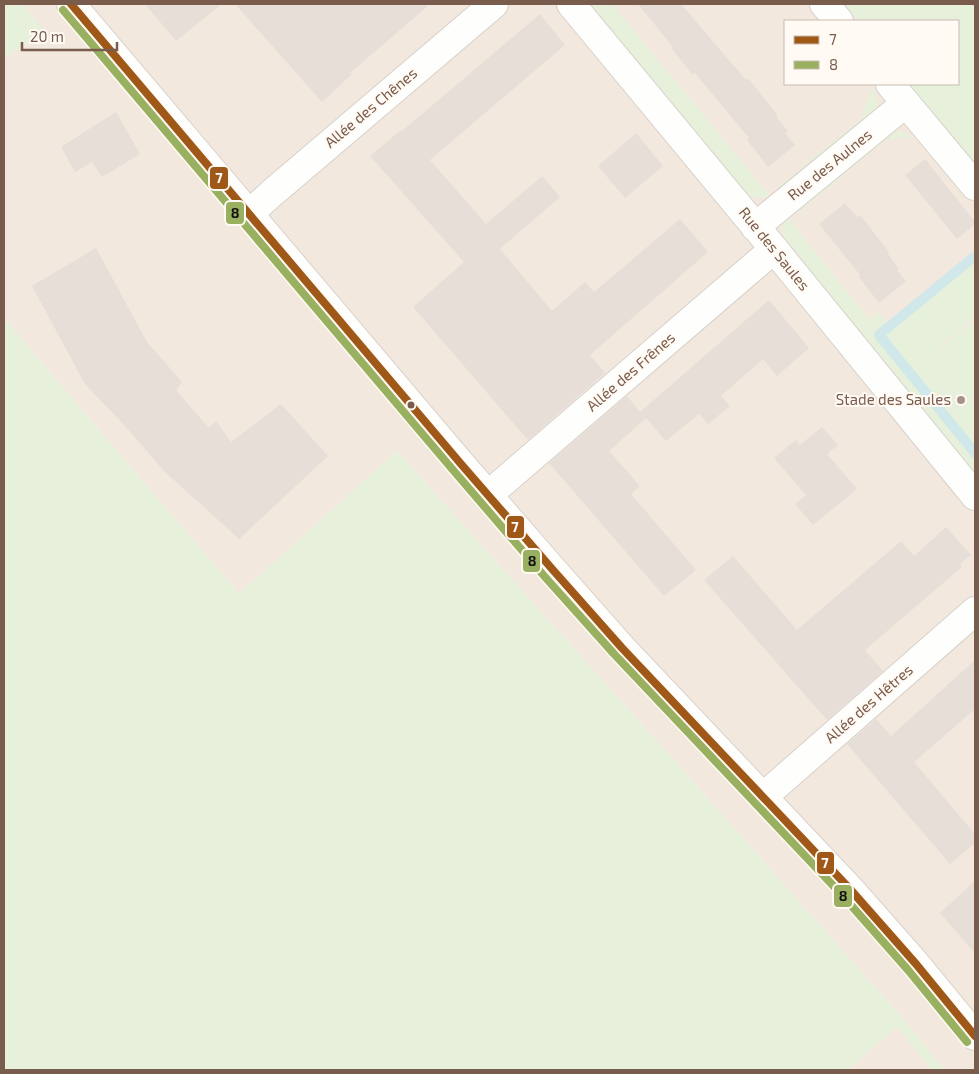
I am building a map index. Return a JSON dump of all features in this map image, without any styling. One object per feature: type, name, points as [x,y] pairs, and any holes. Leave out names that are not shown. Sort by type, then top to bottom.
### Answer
[{"type":"street","points":[[71,4],[488,495],[622,648],[860,901],[916,964],[975,1036]]},
{"type":"street","name":"Allée des Chênes","points":[[250,214],[272,193],[494,4]]},
{"type":"street","name":"Rue des Saules","points":[[571,4],[975,496]]},
{"type":"street","points":[[824,4],[838,20]]},
{"type":"street","name":"Rue des Aulnes","points":[[755,227],[898,93],[975,186]]},
{"type":"street","name":"Allée des Frênes","points":[[488,495],[774,249]]},
{"type":"street","name":"Allée des Hêtres","points":[[763,797],[975,612]]},
{"type":"shaded area","points":[[23,4],[975,4],[975,1070],[848,1070],[904,1020],[397,451],[239,594],[4,318],[4,57],[45,33]]},
{"type":"green space","points":[[4,4],[23,4],[46,33],[4,57]]},
{"type":"green space","points":[[589,4],[612,4],[771,197],[755,197],[745,194]]},
{"type":"green space","points":[[844,4],[975,4],[975,164],[910,85],[959,85],[959,20],[857,20]]},
{"type":"green space","points":[[872,86],[878,103],[874,115],[782,191],[779,186],[862,118]]},
{"type":"green space","points":[[896,130],[913,137],[885,140],[796,215],[792,208],[885,132]]},
{"type":"green space","points":[[786,215],[869,319],[878,312],[890,326],[975,257],[975,318],[936,349],[975,320],[975,473],[786,244],[782,231]]},
{"type":"green space","points":[[4,318],[239,594],[397,451],[673,759],[904,1020],[945,1070],[931,1070],[897,1026],[848,1070],[4,1070]]},
{"type":"building","points":[[145,4],[222,4],[176,41]]},
{"type":"building","points":[[235,4],[430,4],[350,73],[352,74],[322,102]]},
{"type":"building","points":[[638,4],[681,4],[746,80],[748,78],[778,116],[776,117],[788,131],[785,133],[795,145],[768,167],[747,140],[749,138],[695,73],[693,75]]},
{"type":"building","points":[[540,14],[565,45],[430,160],[486,224],[542,176],[560,197],[500,249],[552,311],[585,282],[594,292],[680,219],[708,252],[590,355],[605,373],[528,440],[413,307],[464,262],[370,156]]},
{"type":"building","points":[[116,112],[140,154],[102,177],[92,162],[75,172],[61,147]]},
{"type":"building","points":[[636,133],[663,166],[625,198],[598,166]]},
{"type":"building","points":[[925,159],[975,222],[957,239],[905,175]]},
{"type":"building","points":[[845,203],[857,217],[860,215],[889,252],[888,254],[899,269],[897,270],[906,281],[879,303],[859,277],[861,276],[819,224]]},
{"type":"building","points":[[96,248],[147,342],[182,382],[176,390],[209,428],[216,421],[231,442],[281,404],[328,456],[239,539],[164,471],[85,384],[32,286]]},
{"type":"building","points":[[769,300],[809,348],[777,376],[763,359],[721,396],[730,406],[708,424],[699,414],[666,441],[646,418],[609,451],[640,486],[631,494],[696,570],[664,596],[549,463],[627,396],[640,412]]},
{"type":"building","points":[[822,427],[838,445],[827,454],[857,489],[813,525],[795,504],[806,495],[774,458],[796,440],[800,445]]},
{"type":"building","points":[[946,527],[971,555],[960,564],[962,567],[865,650],[883,671],[827,720],[704,580],[733,556],[797,630],[901,541],[914,556]]},
{"type":"building","points":[[975,660],[975,709],[914,762],[975,834],[975,843],[950,864],[847,744],[876,719],[891,736]]},
{"type":"building","points":[[975,881],[975,953],[940,913]]},
{"type":"waterway","points":[[975,256],[879,335],[975,453]]},
{"type":"transit line","name":"7","points":[[71,4],[553,570],[622,648],[849,888],[916,964],[975,1036]]},
{"type":"transit line","name":"8","points":[[63,10],[545,577],[615,655],[842,895],[908,970],[967,1042]]},
{"type":"place","name":"Stade des Saules","points":[[961,400]]}]
